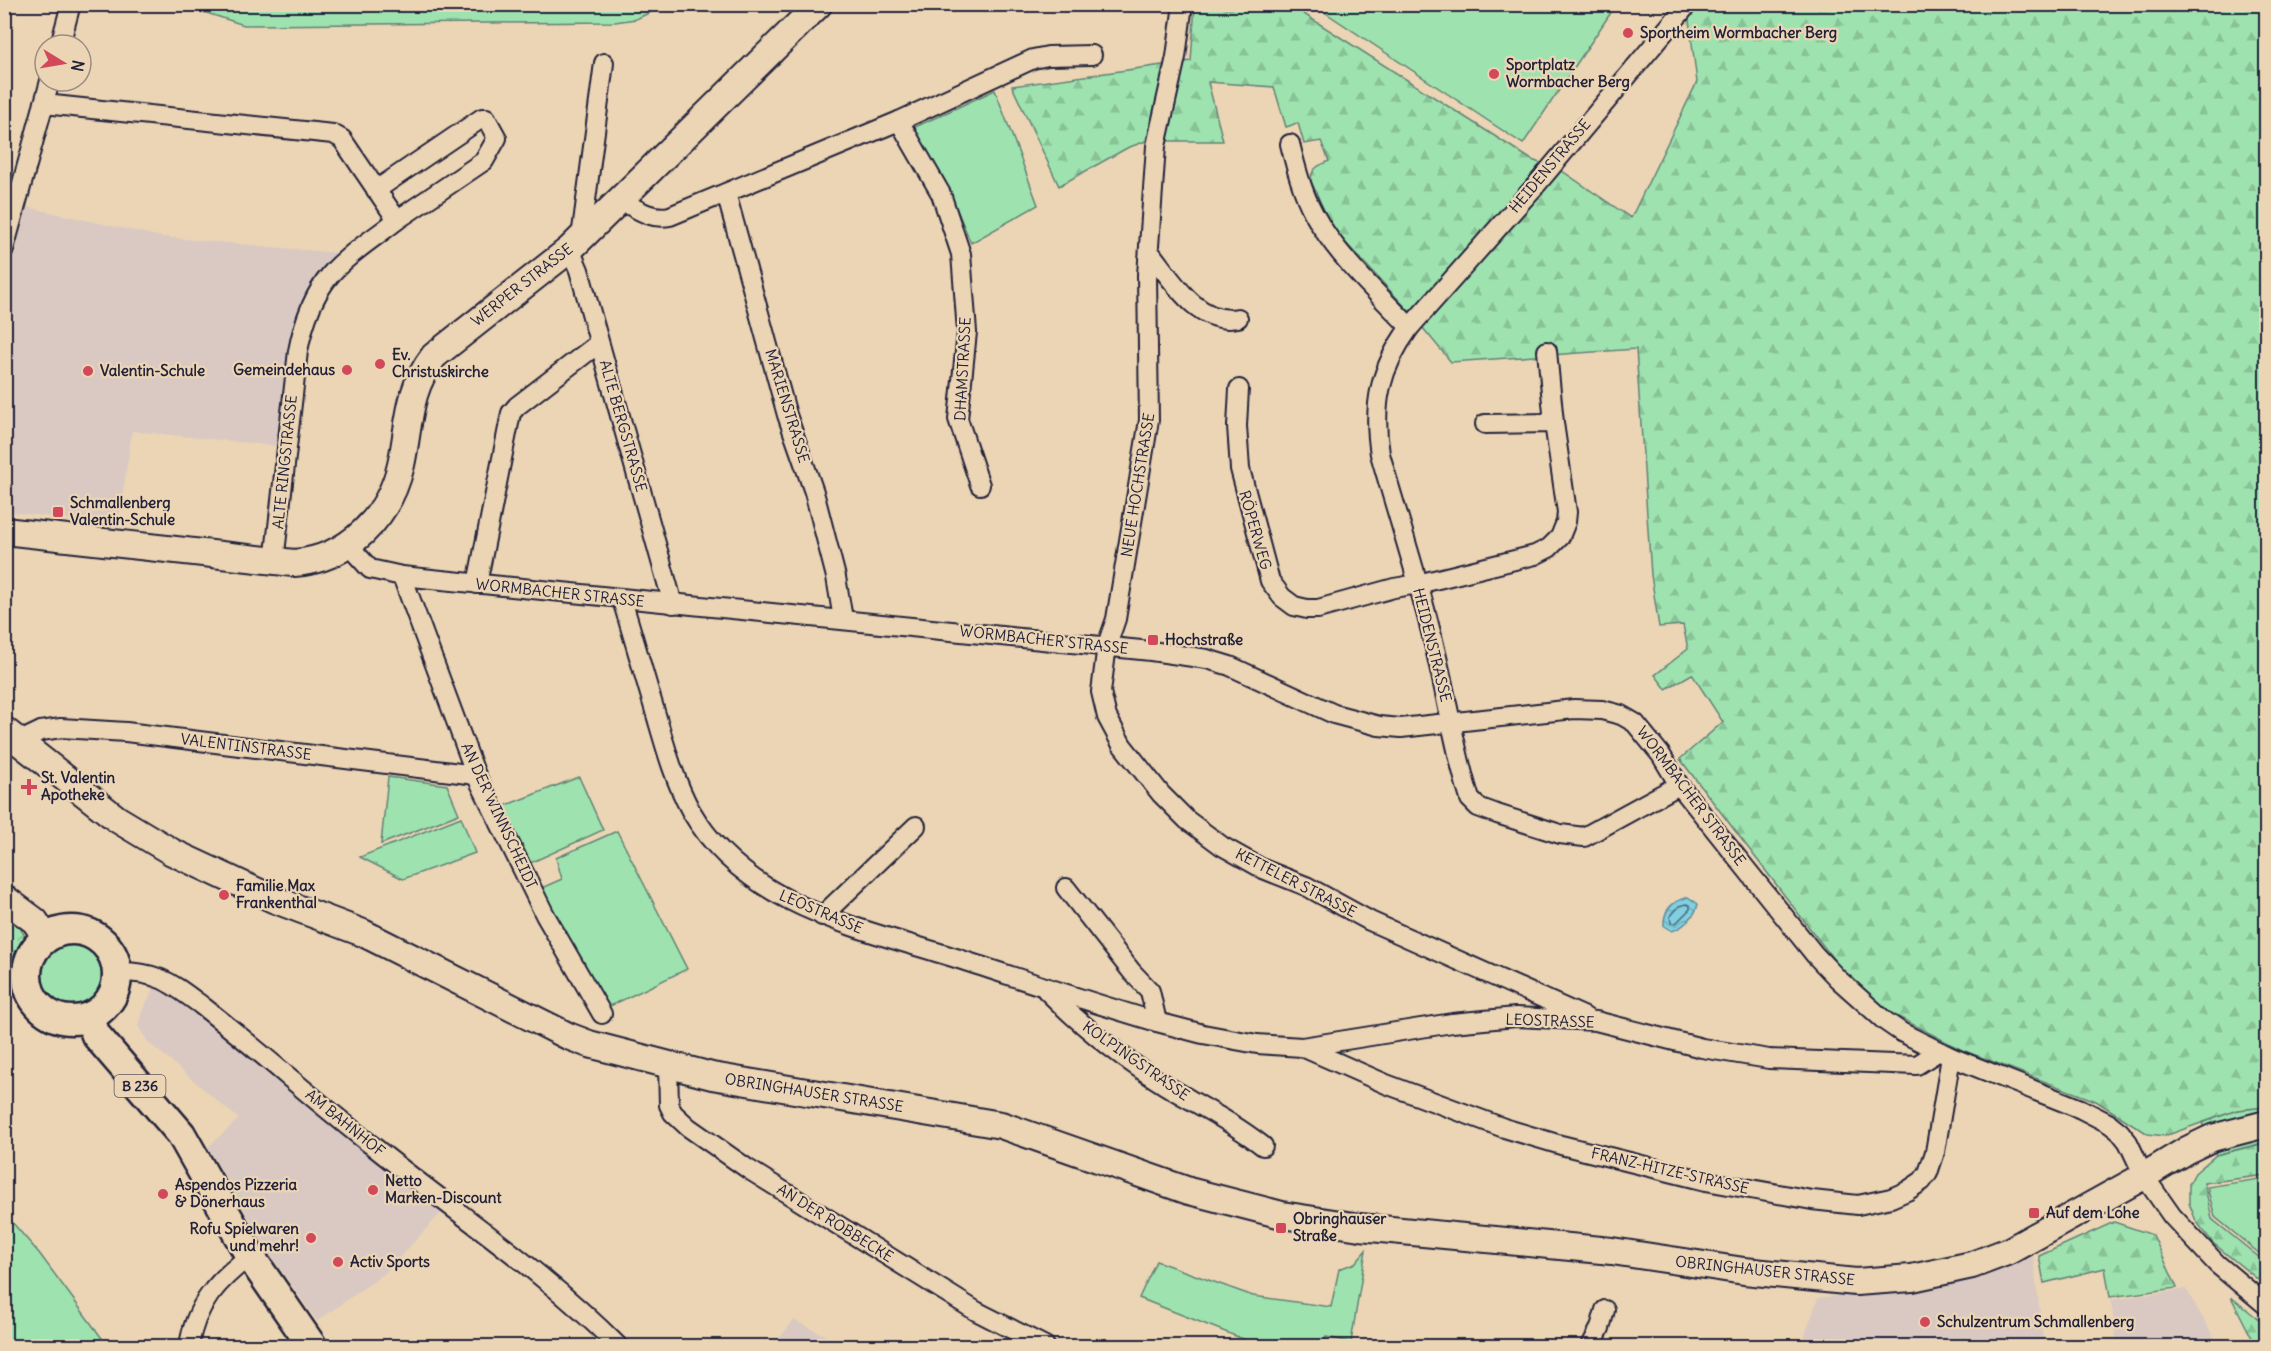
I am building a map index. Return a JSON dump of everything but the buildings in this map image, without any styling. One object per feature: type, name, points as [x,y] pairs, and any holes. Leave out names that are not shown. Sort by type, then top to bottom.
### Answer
[{"type":"main road","points":[[70,931],[95,937],[112,954],[116,972],[115,986],[101,1009],[89,1017],[77,1020],[63,1020],[51,1016],[16,983],[27,971],[30,957],[36,948],[46,938],[56,933],[70,931]]},
{"type":"main road","name":"B 236","points":[[89,1017],[96,1035],[181,1134],[250,1256],[312,1347]]},
{"type":"street","points":[[63,33],[71,4]]},
{"type":"street","name":"WERPER STRASSE","points":[[348,545],[376,519],[396,484],[412,399],[425,368],[434,356],[576,243],[819,4]]},
{"type":"street","name":"NEUE HOCHSTRASSE","points":[[1107,645],[1116,619],[1149,420],[1147,300],[1156,146],[1179,42],[1183,4]]},
{"type":"street","name":"HEIDENSTRASSE","points":[[1679,785],[1584,837],[1560,834],[1473,804],[1450,724],[1441,674],[1418,585],[1380,454],[1376,401],[1385,371],[1410,327],[1543,177],[1688,4]]},
{"type":"street","points":[[620,200],[649,216],[661,217],[726,193],[899,121],[1033,59],[1048,56],[1092,55]]},
{"type":"street","name":"WERPER STRASSE","points":[[576,243],[604,63]]},
{"type":"street","points":[[4,249],[47,93]]},
{"type":"street","points":[[44,104],[333,134],[342,140],[397,219]]},
{"type":"street","name":"ALTE RINGSTRASSE","points":[[274,562],[298,351],[314,301],[331,274],[397,219],[487,158],[497,138],[486,118],[482,118],[376,190]]},
{"type":"street","name":"DHAMSTRASSE","points":[[899,121],[941,194],[961,254],[967,332],[958,419],[980,485]]},
{"type":"street","points":[[1290,144],[1305,194],[1324,230],[1376,292],[1410,327]]},
{"type":"street","name":"MARIENSTRASSE","points":[[726,193],[787,415],[814,492],[836,577],[843,619]]},
{"type":"street","name":"ALTE BERGSTRASSE","points":[[576,243],[579,270],[673,604]]},
{"type":"street","points":[[1149,251],[1192,304],[1219,319],[1238,318]]},
{"type":"street","points":[[477,584],[511,413],[599,343]]},
{"type":"street","name":"RÖPERWEG","points":[[1239,389],[1237,447],[1243,488],[1270,581],[1282,597],[1294,606],[1318,609],[1394,588],[1418,585],[1534,555],[1555,542],[1566,522],[1567,512],[1546,351]]},
{"type":"street","points":[[1485,424],[1554,423]]},
{"type":"street","points":[[4,531],[274,562],[310,562],[329,556],[348,545]]},
{"type":"street","name":"WORMBACHER STRASSE","points":[[348,545],[370,569],[402,576],[622,600],[1107,645],[1207,659],[1230,666],[1334,714],[1359,722],[1401,728],[1574,709],[1602,710],[1621,715],[1635,723],[1649,738],[1679,785],[1815,956],[1838,979],[1885,1021],[1901,1032],[1945,1054],[2081,1109],[2110,1124],[2128,1142],[2144,1176],[2172,1216],[2217,1264],[2266,1305]]},
{"type":"street","name":"AN DER WINNSCHEIDT","points":[[402,576],[476,776],[545,915],[602,1014]]},
{"type":"street","name":"LEOSTRASSE","points":[[622,600],[668,754],[683,795],[696,818],[715,846],[736,867],[778,895],[822,916],[1157,1022],[1257,1044],[1302,1047],[1452,1023],[1515,1017],[1596,1021],[1702,1048],[1770,1059],[1917,1065],[1945,1054]]},
{"type":"street","name":"KETTELER STRASSE","points":[[1107,645],[1101,692],[1107,717],[1122,745],[1161,794],[1187,820],[1222,846],[1263,869],[1306,886],[1370,921],[1596,1021]]},
{"type":"street","name":"VALENTINSTRASSE","points":[[11,736],[61,728],[126,732],[476,776]]},
{"type":"street","name":"OBRINGHAUSER STRASSE","points":[[11,736],[117,819],[171,852],[273,899],[363,933],[568,1036],[668,1066],[712,1076],[1001,1125],[1180,1188],[1282,1215],[1359,1227],[1612,1251],[1744,1271],[1856,1282],[1912,1278],[1972,1265],[2009,1251],[2183,1152],[2212,1138],[2266,1124]]},
{"type":"street","points":[[822,916],[916,826]]},
{"type":"street","points":[[1066,888],[1132,972],[1150,991],[1157,1022]]},
{"type":"street","points":[[4,898],[35,921],[46,938]]},
{"type":"street","name":"AM BAHNHOF","points":[[116,972],[137,971],[155,976],[176,987],[201,1005],[373,1146],[548,1284],[618,1347]]},
{"type":"street","name":"KOLPINGSTRASSE","points":[[1045,988],[1083,1026],[1114,1050],[1164,1084],[1236,1125],[1263,1146]]},
{"type":"street","name":"FRANZ-HITZE-STRASSE","points":[[1302,1047],[1386,1084],[1504,1128],[1562,1145],[1759,1192],[1858,1205],[1891,1198],[1907,1191],[1922,1181],[1928,1173],[1935,1152],[1945,1054]]},
{"type":"street","name":"AN DER ROBBECKE","points":[[668,1066],[669,1105],[673,1113],[688,1127],[748,1169],[976,1311],[1045,1347]]},
{"type":"street","points":[[189,1347],[197,1314],[210,1293],[226,1275],[250,1256]]},
{"type":"street","points":[[1591,1347],[1605,1310]]},
{"type":"shaded area","name":"Valentin-Schule","points":[[27,207],[162,237],[339,253],[293,337],[277,446],[132,431],[118,526],[5,511],[4,286]]},
{"type":"shaded area","points":[[156,984],[187,1006],[444,1210],[384,1274],[317,1321],[270,1255],[208,1147],[239,1119],[148,1042],[138,1026],[142,1011]]},
{"type":"shaded area","name":"Schulzentrum Schmallenberg","points":[[2033,1257],[2044,1346],[1801,1346],[1818,1298],[1965,1276]]},
{"type":"shaded area","name":"Schulzentrum Schmallenberg","points":[[2186,1289],[2217,1346],[2117,1346],[2111,1300]]},
{"type":"shaded area","points":[[794,1320],[846,1346],[773,1346]]},
{"type":"green space","points":[[182,5],[666,5],[636,19],[615,22],[244,25]]},
{"type":"green space","points":[[1195,5],[1290,5],[1532,160],[1562,171],[1631,218],[1697,82],[1689,20],[1679,5],[2266,5],[2266,1107],[2237,1110],[2165,1136],[2148,1134],[2096,1101],[1962,1050],[1864,999],[1680,759],[1723,722],[1692,674],[1666,689],[1655,675],[1688,649],[1683,625],[1659,627],[1651,575],[1636,349],[1451,362],[1408,310],[1332,228],[1311,181],[1314,170],[1329,161],[1321,141],[1304,144],[1298,123],[1286,127],[1274,87],[1208,82],[1223,141],[1146,141],[1127,148],[1059,186],[1012,86],[1191,61]]},
{"type":"green space","name":"Sportplatz Wormbacher Berg","points":[[1314,5],[1616,5],[1523,144]]},
{"type":"green space","points":[[995,90],[1038,205],[971,243],[944,179],[913,128]]},
{"type":"green space","points":[[388,777],[447,785],[459,814],[381,844]]},
{"type":"green space","points":[[579,777],[603,830],[528,864],[504,806]]},
{"type":"green space","points":[[461,817],[475,853],[403,879],[360,857]]},
{"type":"green space","points":[[617,831],[687,969],[606,1008],[539,889],[562,879],[556,858]]},
{"type":"green space","points":[[4,911],[22,931],[26,943],[21,955],[10,961],[5,961]]},
{"type":"green space","points":[[71,944],[83,946],[94,953],[101,964],[103,976],[101,988],[94,999],[83,1006],[71,1008],[59,1006],[48,999],[41,988],[39,976],[41,964],[48,953],[59,946]]},
{"type":"green space","points":[[2266,1107],[2266,1142],[2216,1155],[2202,1123],[2237,1110]]},
{"type":"green space","points":[[2266,1143],[2266,1175],[2204,1183],[2212,1219],[2266,1263],[2266,1286],[2213,1243],[2196,1221],[2189,1203],[2189,1184],[2195,1173],[2216,1155]]},
{"type":"green space","points":[[2266,1178],[2266,1259],[2215,1217],[2207,1187]]},
{"type":"green space","points":[[4,1213],[39,1253],[104,1341],[98,1346],[5,1346]]},
{"type":"green space","points":[[2114,1222],[2153,1235],[2177,1288],[2110,1297],[2105,1268],[2044,1283],[2039,1256]]},
{"type":"green space","points":[[1366,1250],[1351,1342],[1326,1337],[1324,1346],[1261,1346],[1139,1298],[1156,1261],[1253,1296],[1331,1307],[1339,1269],[1355,1263]]},
{"type":"green space","points":[[2231,1297],[2266,1325],[2266,1346],[2256,1346]]},
{"type":"water","points":[[1688,897],[1698,904],[1692,917],[1672,931],[1664,926],[1667,910],[1678,901]]},
{"type":"place","name":"Sportheim Wormbacher Berg","points":[[1628,33]]},
{"type":"place","name":"Sportplatz Wormbacher Berg","points":[[1494,74]]},
{"type":"place","name":"Ev. Christuskirche","points":[[380,364]]},
{"type":"place","name":"Gemeindehaus","points":[[347,370]]},
{"type":"place","name":"Valentin-Schule","points":[[88,371]]},
{"type":"place","name":"Schmallenberg Valentin-Schule","points":[[58,512]]},
{"type":"place","name":"Hochstraße","points":[[1153,640]]},
{"type":"place","name":"St. Valentin Apotheke","points":[[29,787]]},
{"type":"place","name":"Familie Max Frankenthal","points":[[224,895]]},
{"type":"place","name":"Netto Marken-Discount","points":[[373,1190]]},
{"type":"place","name":"Aspendos Pizzeria & Dönerhaus","points":[[163,1194]]},
{"type":"place","name":"Auf dem Lohe","points":[[2034,1213]]},
{"type":"place","name":"Obringhauser Straße","points":[[1281,1228]]},
{"type":"place","name":"Rofu Spielwaren und mehr!","points":[[311,1238]]},
{"type":"place","name":"Activ Sports","points":[[338,1262]]},
{"type":"place","name":"Schulzentrum Schmallenberg","points":[[1925,1322]]}]
